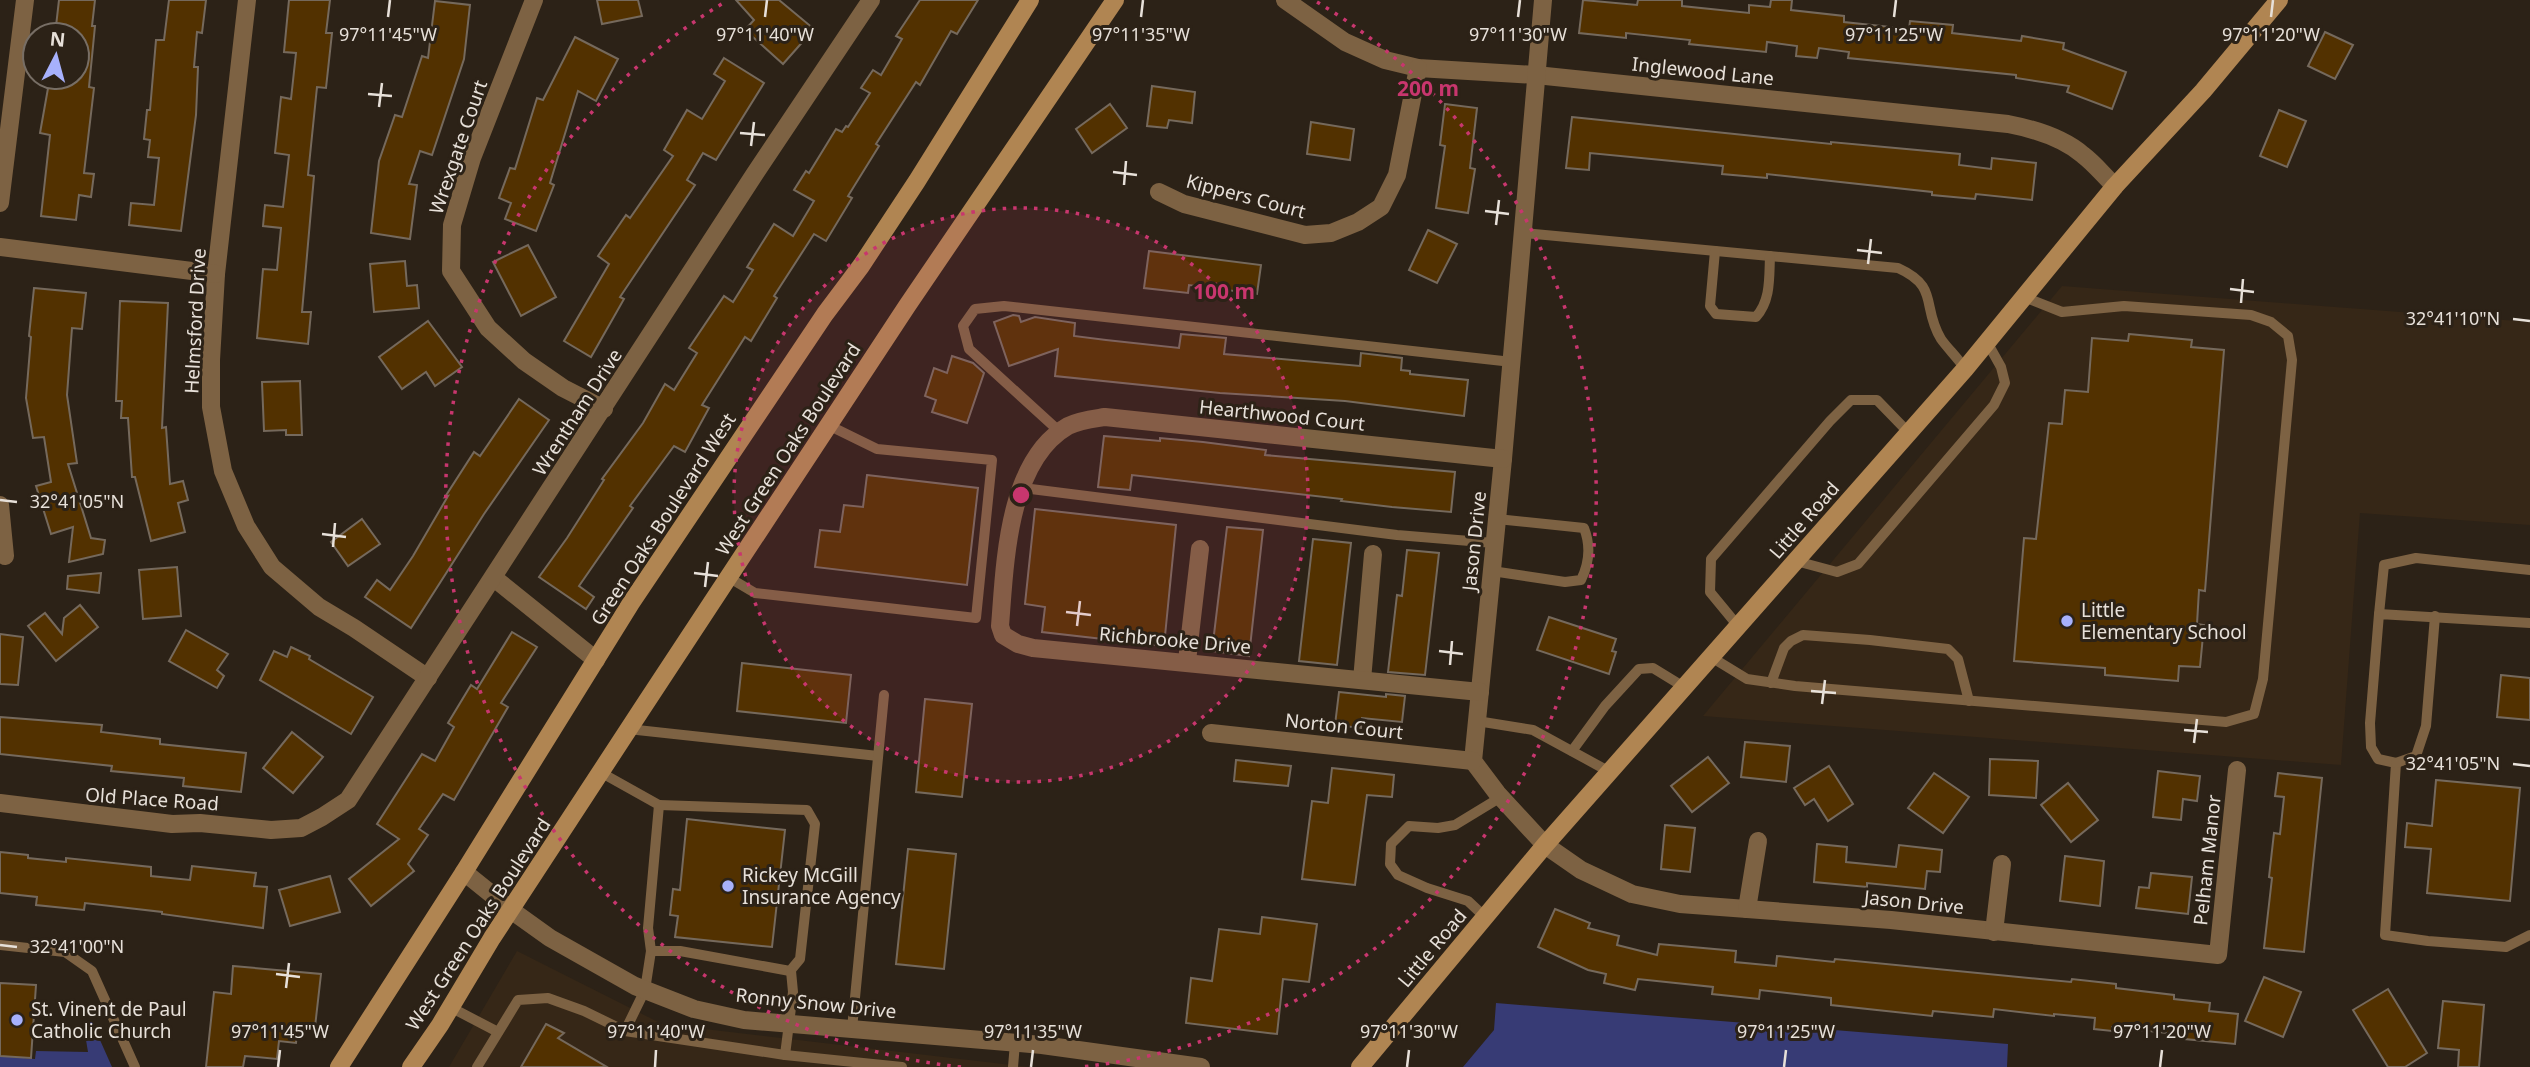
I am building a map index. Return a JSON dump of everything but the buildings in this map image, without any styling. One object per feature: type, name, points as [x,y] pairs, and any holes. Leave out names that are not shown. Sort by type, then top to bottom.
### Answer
[{"type":"main road","name":"Green Oaks Boulevard West","points":[[339,1067],[631,603],[786,371],[918,181],[1030,0]]},
{"type":"main road","name":"West Green Oaks Boulevard","points":[[411,1067],[600,772],[828,425],[1115,0]]},
{"type":"main road","name":"Little Road","points":[[1360,1067],[1545,845],[1965,369],[2115,186],[2203,91],[2279,0]]},
{"type":"street","points":[[0,203],[25,0]]},
{"type":"street","name":"Helmsford Drive","points":[[247,0],[216,274],[211,407],[223,471],[246,526],[272,567],[319,607],[428,678]]},
{"type":"street","name":"Wrexgate Court","points":[[534,0],[472,158],[452,225],[451,271],[488,328],[524,361],[563,388],[604,409]]},
{"type":"street","name":"Jason Drive","points":[[1543,0],[1503,459],[1473,761],[1501,797],[1545,845],[1581,870],[1632,894],[1680,904],[1891,920],[2218,955]]},
{"type":"street","name":"Inglewood Lane","points":[[1293,2],[1345,42],[1385,60],[1418,68],[1536,75],[2008,124],[2046,134],[2082,154],[2115,186]]},
{"type":"street","name":"Wrentham Drive","points":[[301,828],[348,800],[865,3]]},
{"type":"street","name":"Kippers Court","points":[[1159,192],[1184,204],[1305,235],[1331,233],[1358,222],[1381,207],[1397,175],[1418,68]]},
{"type":"street","points":[[0,247],[216,274]]},
{"type":"street","name":"Hearthwood Court","points":[[1060,432],[1081,421],[1105,417],[1503,459]]},
{"type":"street","name":"Richbrooke Drive","points":[[1060,432],[1038,454],[1015,508],[1005,568],[1000,626],[1003,635],[1018,644],[1033,648],[1480,692]]},
{"type":"street","points":[[0,505],[5,556]]},
{"type":"street","points":[[1186,661],[1200,549]]},
{"type":"street","points":[[1362,680],[1373,554]]},
{"type":"street","points":[[494,578],[596,660]]},
{"type":"street","name":"Norton Court","points":[[1211,733],[1473,761]]},
{"type":"street","name":"Pelham Manor","points":[[2218,955],[2237,770]]},
{"type":"street","name":"Old Place Road","points":[[0,803],[172,824],[200,823],[271,830],[301,828]]},
{"type":"street","points":[[1746,909],[1758,841]]},
{"type":"street","points":[[1994,932],[2002,864]]},
{"type":"street","name":"Ronny Snow Drive","points":[[464,872],[550,937],[645,990],[694,1009],[744,1020],[1015,1042],[1201,1067]]},
{"type":"lane","points":[[1523,233],[1898,268],[1912,274],[1925,287],[1941,339],[1965,369]]},
{"type":"lane","points":[[1715,251],[1710,306],[1716,314],[1756,317],[1764,308],[1768,295],[1770,256]]},
{"type":"lane","points":[[1711,657],[1747,679],[1771,682],[2226,722],[2254,713],[2263,678],[2292,360],[2288,336],[2271,322],[2251,315],[2123,306],[2062,312],[2024,297]]},
{"type":"lane","points":[[1060,432],[969,349],[963,326],[975,309],[1004,306],[1511,362]]},
{"type":"lane","points":[[1796,561],[1837,572],[1858,564],[1994,405],[2005,383],[2001,367],[1987,341]]},
{"type":"lane","points":[[1738,626],[1710,592],[1712,559],[1830,421],[1852,400],[1877,400],[1909,433]]},
{"type":"lane","points":[[728,577],[755,593],[976,618],[992,460],[877,449],[828,425]]},
{"type":"lane","points":[[1023,488],[1397,535],[1494,543]]},
{"type":"lane","points":[[1492,571],[1565,582],[1581,580],[1587,569],[1589,540],[1584,528],[1497,519]]},
{"type":"lane","points":[[2435,616],[2426,726],[2416,757],[2396,763],[2378,759],[2371,747],[2370,723],[2384,565],[2416,558],[2530,570]]},
{"type":"lane","points":[[2379,614],[2530,623]]},
{"type":"lane","points":[[1771,682],[1784,648],[1803,635],[1870,640],[1948,649],[1958,659],[1969,701]]},
{"type":"lane","points":[[1572,751],[1605,706],[1639,669],[1653,668],[1684,687]]},
{"type":"lane","points":[[852,1029],[884,695]]},
{"type":"lane","points":[[1476,721],[1532,730],[1610,772]]},
{"type":"lane","points":[[628,729],[878,756]]},
{"type":"lane","points":[[2396,763],[2385,935],[2506,947],[2530,935]]},
{"type":"lane","points":[[600,772],[659,805],[807,810],[815,824],[800,959],[790,971],[793,992],[785,1055]]},
{"type":"lane","points":[[1485,917],[1468,901],[1398,875],[1390,864],[1391,844],[1409,826],[1438,828],[1455,825],[1501,797]]},
{"type":"lane","points":[[625,1031],[645,990],[651,951],[648,928],[659,805]]},
{"type":"lane","points":[[0,944],[65,952],[92,971],[135,1067]]},
{"type":"lane","points":[[651,951],[680,951],[790,971]]},
{"type":"lane","points":[[477,1067],[518,1000],[548,998],[584,1011],[625,1031],[785,1055],[902,1067]]},
{"type":"lane","points":[[450,1007],[498,1032]]},
{"type":"lane","points":[[1013,1067],[1015,1042]]},
{"type":"shaded area","name":"Little Elementary School","points":[[2062,286],[2530,322],[2530,525],[2360,513],[2341,765],[1703,716]]},
{"type":"shaded area","points":[[517,951],[662,1024],[1029,1067],[449,1067]]},
{"type":"shaded area","points":[[1496,1003],[2008,1044],[2007,1067],[1463,1067],[1494,1030]]},
{"type":"shaded area","points":[[83,1022],[92,1022],[112,1067],[0,1067],[0,1056],[35,1059],[36,1051],[88,1052]]},
{"type":"place","name":"Little Elementary School","points":[[2067,621]]},
{"type":"place","name":"Rickey McGill Insurance Agency","points":[[728,886]]},
{"type":"place","name":"St. Vinent de Paul Catholic Church","points":[[17,1020]]}]
